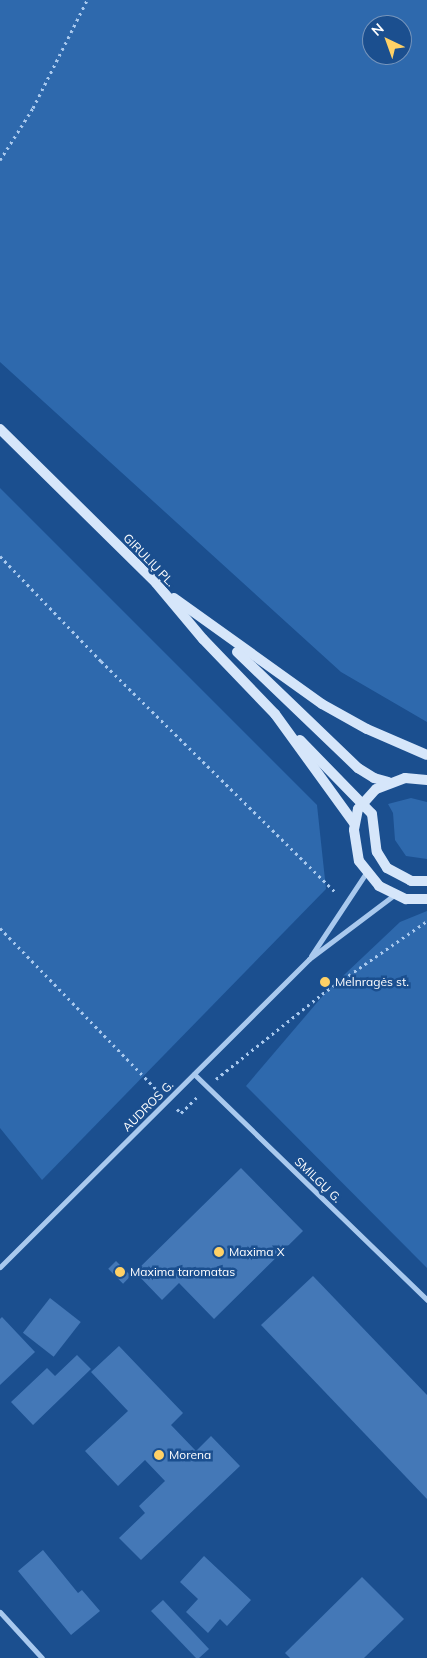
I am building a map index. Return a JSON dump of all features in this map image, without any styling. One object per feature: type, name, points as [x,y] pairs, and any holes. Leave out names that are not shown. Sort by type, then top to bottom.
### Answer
[{"type":"main road","name":"GIRULIŲ PL.","points":[[0,429],[156,583],[203,639],[372,814],[377,852],[387,868],[410,881],[427,880]]},
{"type":"main road","points":[[156,583],[213,628],[322,704],[367,730],[427,755]]},
{"type":"main road","points":[[213,628],[358,768],[374,778],[388,782]]},
{"type":"main road","name":"GIRULIŲ PL.","points":[[275,714],[354,823]]},
{"type":"main road","points":[[427,780],[405,778],[388,782],[362,803],[354,823],[355,844],[366,873],[378,886],[406,899],[427,899]]},
{"type":"street","name":"AUDROS G.","points":[[309,959],[366,873]]},
{"type":"street","name":"AUDROS G.","points":[[0,1268],[309,959],[394,895]]},
{"type":"street","name":"SMILGŲ G.","points":[[194,1074],[427,1300]]},
{"type":"street","points":[[0,1612],[42,1658]]},
{"type":"path","points":[[0,160],[32,108],[87,0]]},
{"type":"path","points":[[0,556],[101,661],[346,902]]},
{"type":"path","points":[[0,928],[181,1113],[207,1086],[322,994],[427,921]]},
{"type":"shaded area","points":[[0,0],[427,0],[427,722],[341,672],[0,362]]},
{"type":"shaded area","points":[[0,488],[317,805],[326,889],[42,1180],[0,1128]]},
{"type":"shaded area","points":[[411,798],[427,802],[427,859],[406,856],[395,840],[393,813],[388,804]]},
{"type":"shaded area","points":[[427,911],[427,1268],[246,1086],[326,992],[400,922]]},
{"type":"building","name":"Maxima X","points":[[241,1168],[303,1231],[214,1319],[179,1283],[162,1300],[135,1272]]},
{"type":"building","name":"Maxima taromatas","points":[[116,1261],[131,1276],[123,1284],[108,1269]]},
{"type":"building","points":[[313,1276],[427,1395],[427,1499],[261,1325]]},
{"type":"building","points":[[50,1298],[81,1322],[54,1357],[23,1333]]},
{"type":"building","points":[[2,1317],[35,1352],[0,1385],[0,1319]]},
{"type":"building","name":"Morena","points":[[119,1346],[183,1413],[171,1425],[196,1451],[211,1436],[240,1466],[141,1560],[119,1538],[145,1513],[139,1506],[165,1481],[145,1460],[118,1486],[85,1451],[128,1411],[91,1372]]},
{"type":"building","points":[[77,1355],[91,1369],[33,1425],[11,1402],[47,1368],[55,1376]]},
{"type":"building","points":[[43,1550],[78,1593],[82,1590],[100,1611],[71,1635],[18,1571]]},
{"type":"building","points":[[204,1556],[251,1600],[227,1626],[220,1619],[208,1633],[186,1612],[198,1599],[180,1582]]},
{"type":"building","points":[[362,1577],[404,1619],[364,1658],[290,1658],[285,1653]]},
{"type":"building","points":[[163,1600],[209,1649],[199,1658],[196,1658],[151,1611]]},
{"type":"place","name":"Melnragės st.","points":[[325,982]]},
{"type":"place","name":"Maxima X","points":[[219,1252]]},
{"type":"place","name":"Maxima taromatas","points":[[120,1272]]},
{"type":"place","name":"Morena","points":[[159,1455]]}]
